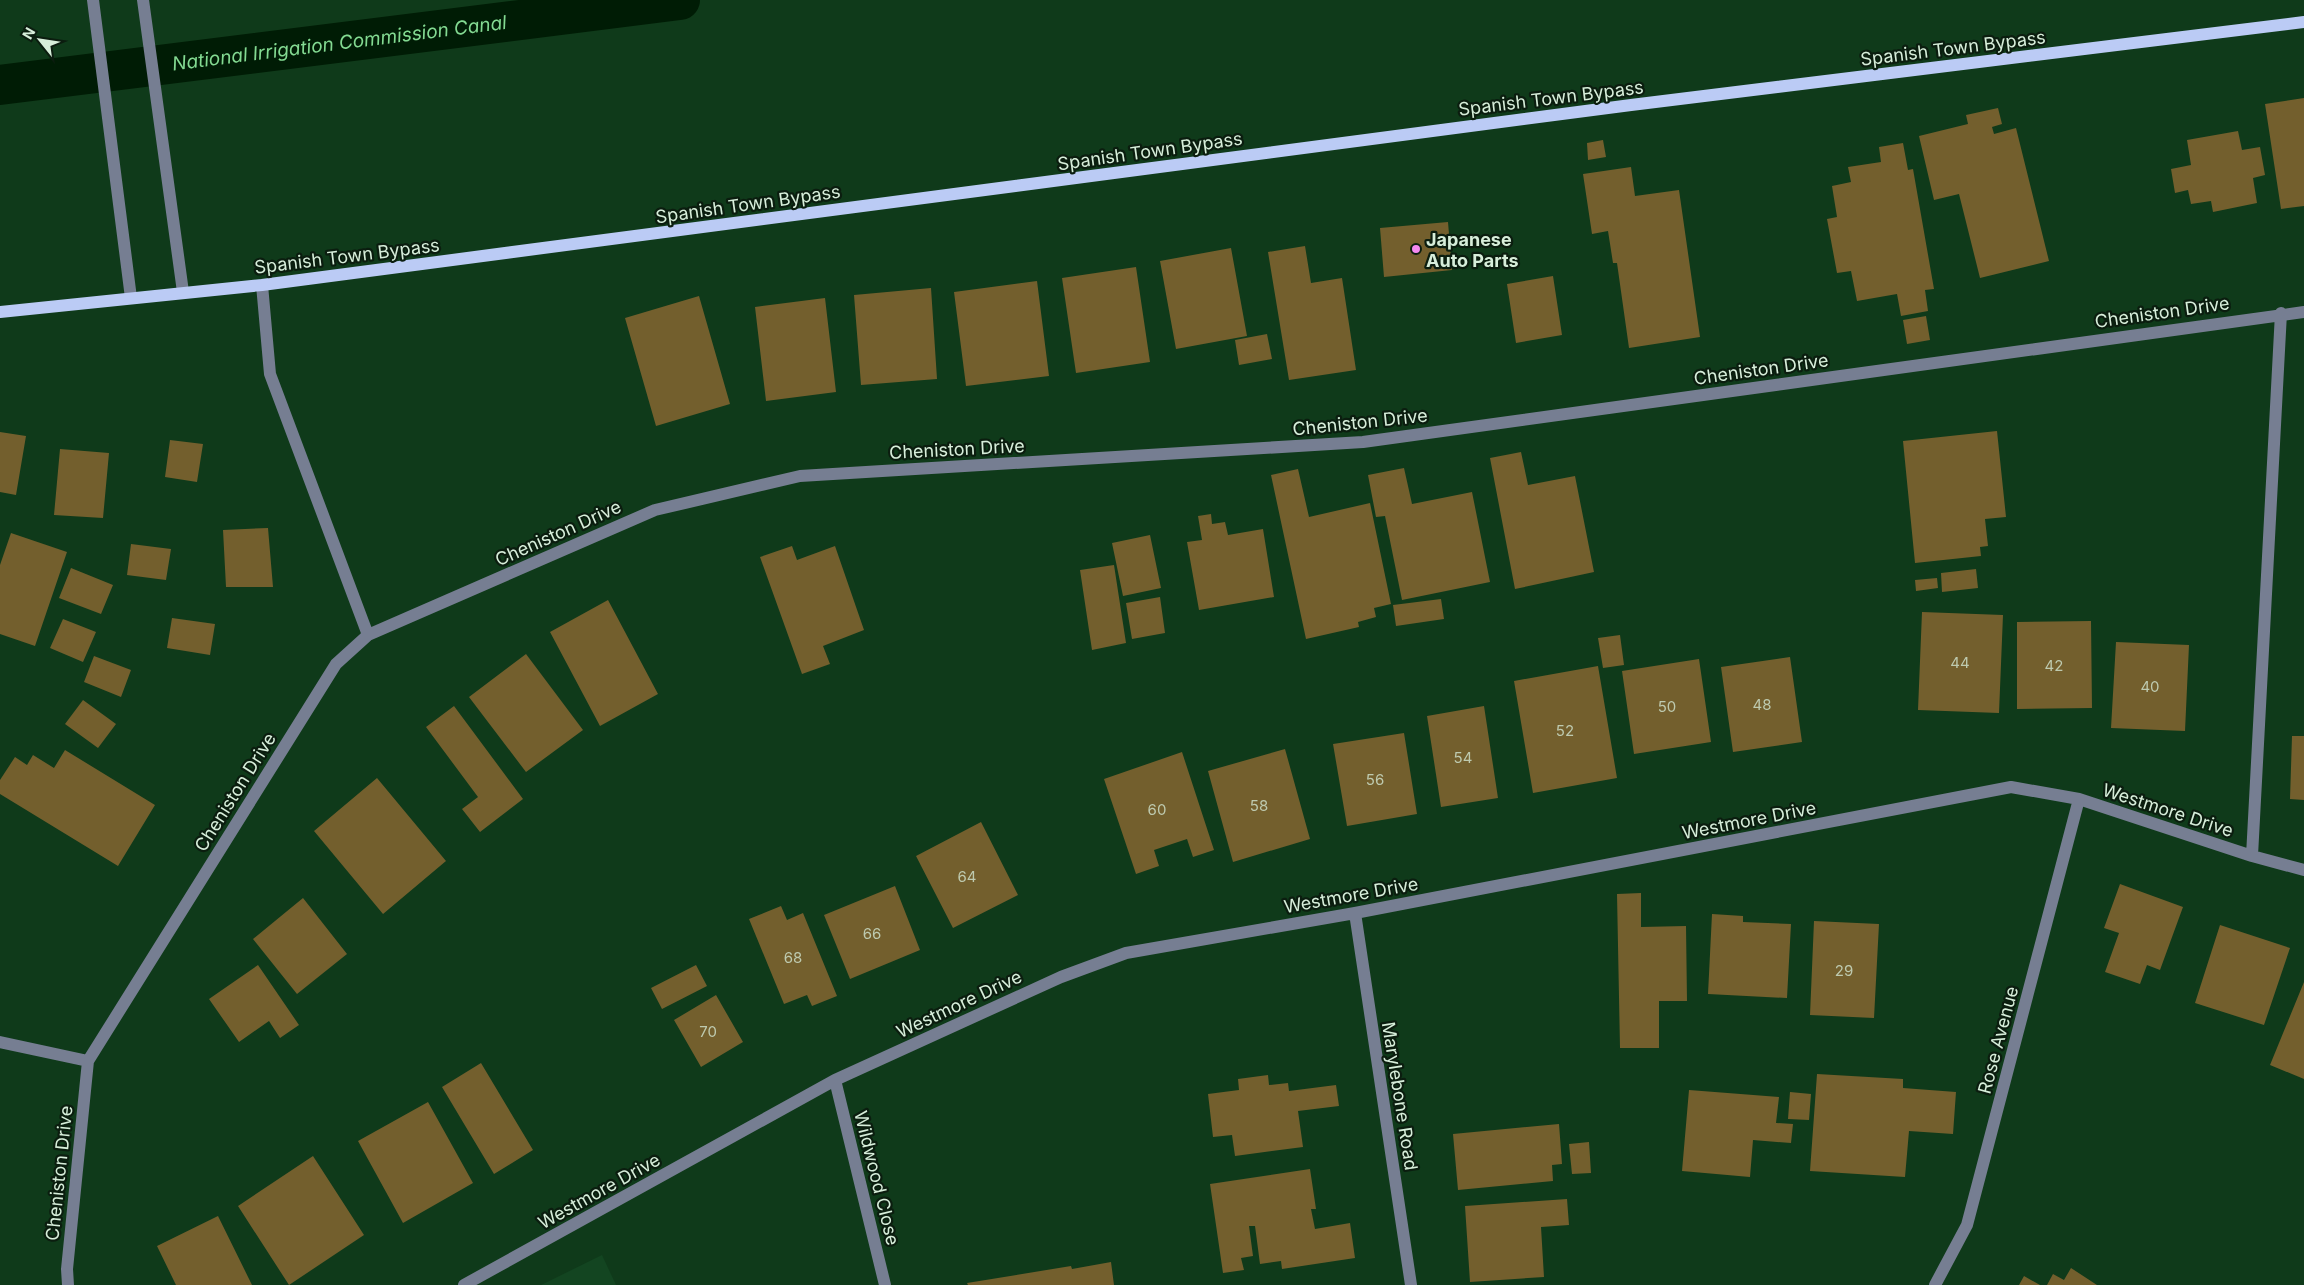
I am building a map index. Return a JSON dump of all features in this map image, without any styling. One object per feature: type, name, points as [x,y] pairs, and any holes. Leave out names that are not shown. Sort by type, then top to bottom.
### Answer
[{"type":"main road","name":"Spanish Town Bypass","points":[[0,312],[262,285],[1621,106],[2304,22]]},
{"type":"street","points":[[93,0],[131,298]]},
{"type":"street","points":[[143,0],[182,292]]},
{"type":"street","points":[[262,285],[270,374],[368,635]]},
{"type":"street","name":"Cheniston Drive","points":[[68,1285],[67,1269],[88,1061],[336,664],[368,635],[655,510],[800,476],[1363,442],[2281,313],[2304,312]]},
{"type":"street","points":[[2252,856],[2281,313]]},
{"type":"street","name":"Westmore Drive","points":[[464,1285],[835,1080],[1061,977],[1126,953],[1355,912],[2010,787],[2079,799],[2252,856],[2304,870]]},
{"type":"street","name":"Rose Avenue","points":[[1935,1285],[1967,1225],[2079,799]]},
{"type":"street","name":"Marylebone Road","points":[[1355,912],[1411,1285]]},
{"type":"street","points":[[0,1042],[88,1061]]},
{"type":"street","name":"Wildwood Close","points":[[835,1080],[885,1285]]},
{"type":"shaded area","points":[[602,1255],[616,1285],[541,1285]]},
{"type":"building","points":[[2304,98],[2304,206],[2281,209],[2265,104]]},
{"type":"building","points":[[1998,108],[2002,124],[1992,127],[1994,134],[2016,128],[2049,261],[1980,278],[1959,194],[1934,200],[1919,136],[1968,124],[1966,115]]},
{"type":"building","points":[[2238,131],[2242,150],[2260,147],[2265,175],[2253,178],[2257,203],[2213,212],[2211,201],[2191,204],[2188,190],[2175,193],[2171,169],[2191,165],[2187,140]]},
{"type":"building","points":[[1603,140],[1606,157],[1588,160],[1587,143]]},
{"type":"building","points":[[1903,143],[1908,170],[1913,169],[1934,289],[1925,290],[1928,311],[1901,316],[1897,294],[1857,301],[1851,271],[1837,273],[1827,219],[1837,217],[1832,186],[1851,182],[1848,167],[1881,162],[1879,147]]},
{"type":"building","points":[[1631,167],[1635,196],[1679,190],[1700,337],[1629,348],[1617,263],[1613,263],[1608,231],[1592,234],[1583,174]]},
{"type":"building","name":"Japanese Auto Parts","points":[[1448,222],[1452,270],[1384,277],[1380,228]]},
{"type":"building","points":[[1305,246],[1311,283],[1342,278],[1356,370],[1289,380],[1268,252]]},
{"type":"building","points":[[1231,248],[1247,336],[1176,349],[1160,261]]},
{"type":"building","points":[[1136,267],[1150,362],[1076,373],[1062,278]]},
{"type":"building","points":[[1553,276],[1562,335],[1516,343],[1507,284]]},
{"type":"building","points":[[1037,281],[1049,376],[966,386],[954,292]]},
{"type":"building","points":[[931,288],[937,379],[861,385],[854,295]]},
{"type":"building","points":[[699,296],[730,404],[656,426],[625,318]]},
{"type":"building","points":[[825,298],[836,392],[766,401],[755,307]]},
{"type":"building","points":[[1926,316],[1930,340],[1907,344],[1903,320]]},
{"type":"building","points":[[1267,334],[1272,359],[1239,365],[1235,340]]},
{"type":"building","points":[[1997,431],[2006,517],[1985,519],[1988,546],[1980,547],[1981,556],[1915,563],[1903,441]]},
{"type":"building","points":[[0,432],[26,436],[16,495],[0,492]]},
{"type":"building","points":[[170,440],[203,444],[197,482],[165,477]]},
{"type":"building","points":[[60,449],[109,453],[103,518],[54,515]]},
{"type":"building","points":[[1521,452],[1528,485],[1575,476],[1594,572],[1515,589],[1490,458]]},
{"type":"building","points":[[1404,468],[1412,504],[1472,492],[1490,582],[1402,600],[1385,516],[1376,517],[1368,475]]},
{"type":"building","points":[[1298,469],[1309,517],[1370,503],[1391,604],[1374,608],[1376,617],[1358,622],[1359,627],[1306,639],[1271,475]]},
{"type":"building","points":[[1211,514],[1212,524],[1225,522],[1228,535],[1263,529],[1274,597],[1199,610],[1187,542],[1202,540],[1198,516]]},
{"type":"building","points":[[268,528],[273,587],[226,587],[223,530]]},
{"type":"building","points":[[11,533],[67,552],[35,646],[0,634],[0,565]]},
{"type":"building","points":[[1150,535],[1161,588],[1123,596],[1112,543]]},
{"type":"building","points":[[131,544],[171,549],[166,580],[127,575]]},
{"type":"building","points":[[792,546],[797,560],[835,546],[864,630],[823,646],[830,664],[802,674],[760,557]]},
{"type":"building","points":[[1114,565],[1126,643],[1092,650],[1080,570]]},
{"type":"building","points":[[71,568],[113,585],[101,614],[59,598]]},
{"type":"building","points":[[1976,569],[1978,588],[1942,592],[1941,573]]},
{"type":"building","points":[[1937,578],[1938,588],[1916,591],[1915,580]]},
{"type":"building","points":[[1160,597],[1165,633],[1132,639],[1126,603]]},
{"type":"building","points":[[1441,599],[1444,619],[1396,626],[1393,605]]},
{"type":"building","points":[[608,600],[658,694],[600,726],[550,632]]},
{"type":"building","points":[[1922,612],[2003,615],[1999,713],[1918,710]]},
{"type":"building","points":[[172,618],[215,624],[210,655],[167,648]]},
{"type":"building","points":[[63,619],[96,632],[83,662],[50,648]]},
{"type":"building","points":[[2091,621],[2092,708],[2017,709],[2017,622]]},
{"type":"building","points":[[1620,635],[1624,665],[1603,668],[1598,638]]},
{"type":"building","points":[[2116,642],[2189,645],[2185,731],[2111,728]]},
{"type":"building","points":[[526,654],[583,730],[526,772],[469,697]]},
{"type":"building","points":[[94,656],[131,670],[121,697],[84,682]]},
{"type":"building","points":[[1790,657],[1802,742],[1733,752],[1721,667]]},
{"type":"building","points":[[1699,659],[1711,742],[1634,754],[1622,671]]},
{"type":"building","points":[[1598,666],[1617,778],[1533,793],[1514,681]]},
{"type":"building","points":[[83,700],[116,724],[98,748],[65,724]]},
{"type":"building","points":[[454,706],[523,799],[480,832],[462,809],[478,797],[426,727]]},
{"type":"building","points":[[1484,706],[1498,798],[1441,807],[1427,716]]},
{"type":"building","points":[[1404,733],[1417,814],[1347,826],[1333,744]]},
{"type":"building","points":[[2292,736],[2304,736],[2304,800],[2290,799]]},
{"type":"building","points":[[1285,749],[1310,839],[1233,862],[1208,771]]},
{"type":"building","points":[[65,750],[155,805],[118,866],[0,794],[0,780],[15,757],[27,765],[33,755],[54,768]]},
{"type":"building","points":[[1182,752],[1214,850],[1193,857],[1187,839],[1154,850],[1159,866],[1136,874],[1104,779]]},
{"type":"building","points":[[377,778],[446,861],[383,914],[314,831]]},
{"type":"building","points":[[981,822],[1018,895],[953,928],[916,856]]},
{"type":"building","points":[[2120,884],[2183,907],[2160,970],[2147,965],[2140,984],[2105,972],[2119,933],[2104,928]]},
{"type":"building","points":[[895,886],[920,950],[850,979],[824,915]]},
{"type":"building","points":[[1641,893],[1641,927],[1686,926],[1687,1001],[1659,1001],[1659,1048],[1620,1048],[1617,894]]},
{"type":"building","points":[[303,898],[347,954],[297,994],[253,939]]},
{"type":"building","points":[[781,906],[787,920],[803,913],[837,996],[812,1006],[807,995],[784,1004],[749,919]]},
{"type":"building","points":[[1712,914],[1743,916],[1743,922],[1791,924],[1787,998],[1708,994]]},
{"type":"building","points":[[1814,921],[1879,924],[1874,1018],[1810,1015]]},
{"type":"building","points":[[2220,925],[2290,948],[2264,1025],[2195,1003]]},
{"type":"building","points":[[258,965],[299,1025],[280,1038],[269,1021],[239,1042],[209,999]]},
{"type":"building","points":[[696,965],[707,986],[662,1009],[651,988]]},
{"type":"building","points":[[2304,982],[2304,1079],[2270,1065]]},
{"type":"building","points":[[716,995],[743,1042],[701,1067],[674,1020]]},
{"type":"building","points":[[481,1063],[533,1150],[494,1174],[442,1087]]},
{"type":"building","points":[[1817,1074],[1903,1079],[1903,1088],[1956,1092],[1953,1134],[1909,1131],[1905,1177],[1810,1171]]},
{"type":"building","points":[[1268,1075],[1269,1085],[1288,1083],[1289,1091],[1336,1085],[1339,1106],[1298,1111],[1303,1147],[1235,1156],[1232,1135],[1213,1137],[1208,1094],[1239,1090],[1238,1079]]},
{"type":"building","points":[[1689,1090],[1779,1097],[1776,1123],[1793,1124],[1791,1143],[1753,1140],[1750,1177],[1682,1171]]},
{"type":"building","points":[[1790,1092],[1811,1094],[1809,1120],[1788,1119]]},
{"type":"building","points":[[428,1102],[473,1183],[403,1223],[358,1141]]},
{"type":"building","points":[[1559,1124],[1562,1164],[1552,1165],[1553,1181],[1458,1190],[1453,1134]]},
{"type":"building","points":[[1589,1142],[1591,1173],[1572,1174],[1569,1144]]},
{"type":"building","points":[[313,1156],[364,1235],[289,1285],[238,1206]]},
{"type":"building","points":[[1310,1169],[1316,1209],[1311,1209],[1315,1229],[1350,1223],[1355,1258],[1282,1269],[1281,1261],[1260,1264],[1255,1226],[1249,1226],[1253,1256],[1241,1258],[1244,1270],[1223,1273],[1210,1184]]},
{"type":"building","points":[[1567,1199],[1569,1225],[1541,1227],[1544,1277],[1470,1282],[1465,1206]]},
{"type":"building","points":[[218,1216],[252,1285],[176,1285],[157,1246]]},
{"type":"building","points":[[1111,1262],[1114,1285],[968,1285],[967,1283],[1071,1266],[1072,1269]]},
{"type":"building","points":[[2071,1268],[2097,1285],[2047,1285],[2053,1274],[2064,1280]]},
{"type":"building","points":[[2024,1276],[2040,1285],[2019,1285]]},
{"type":"waterway","name":"National Irrigation Commission Canal","points":[[0,85],[680,0]]},
{"type":"place","name":"Japanese Auto Parts","points":[[1416,249]]}]
